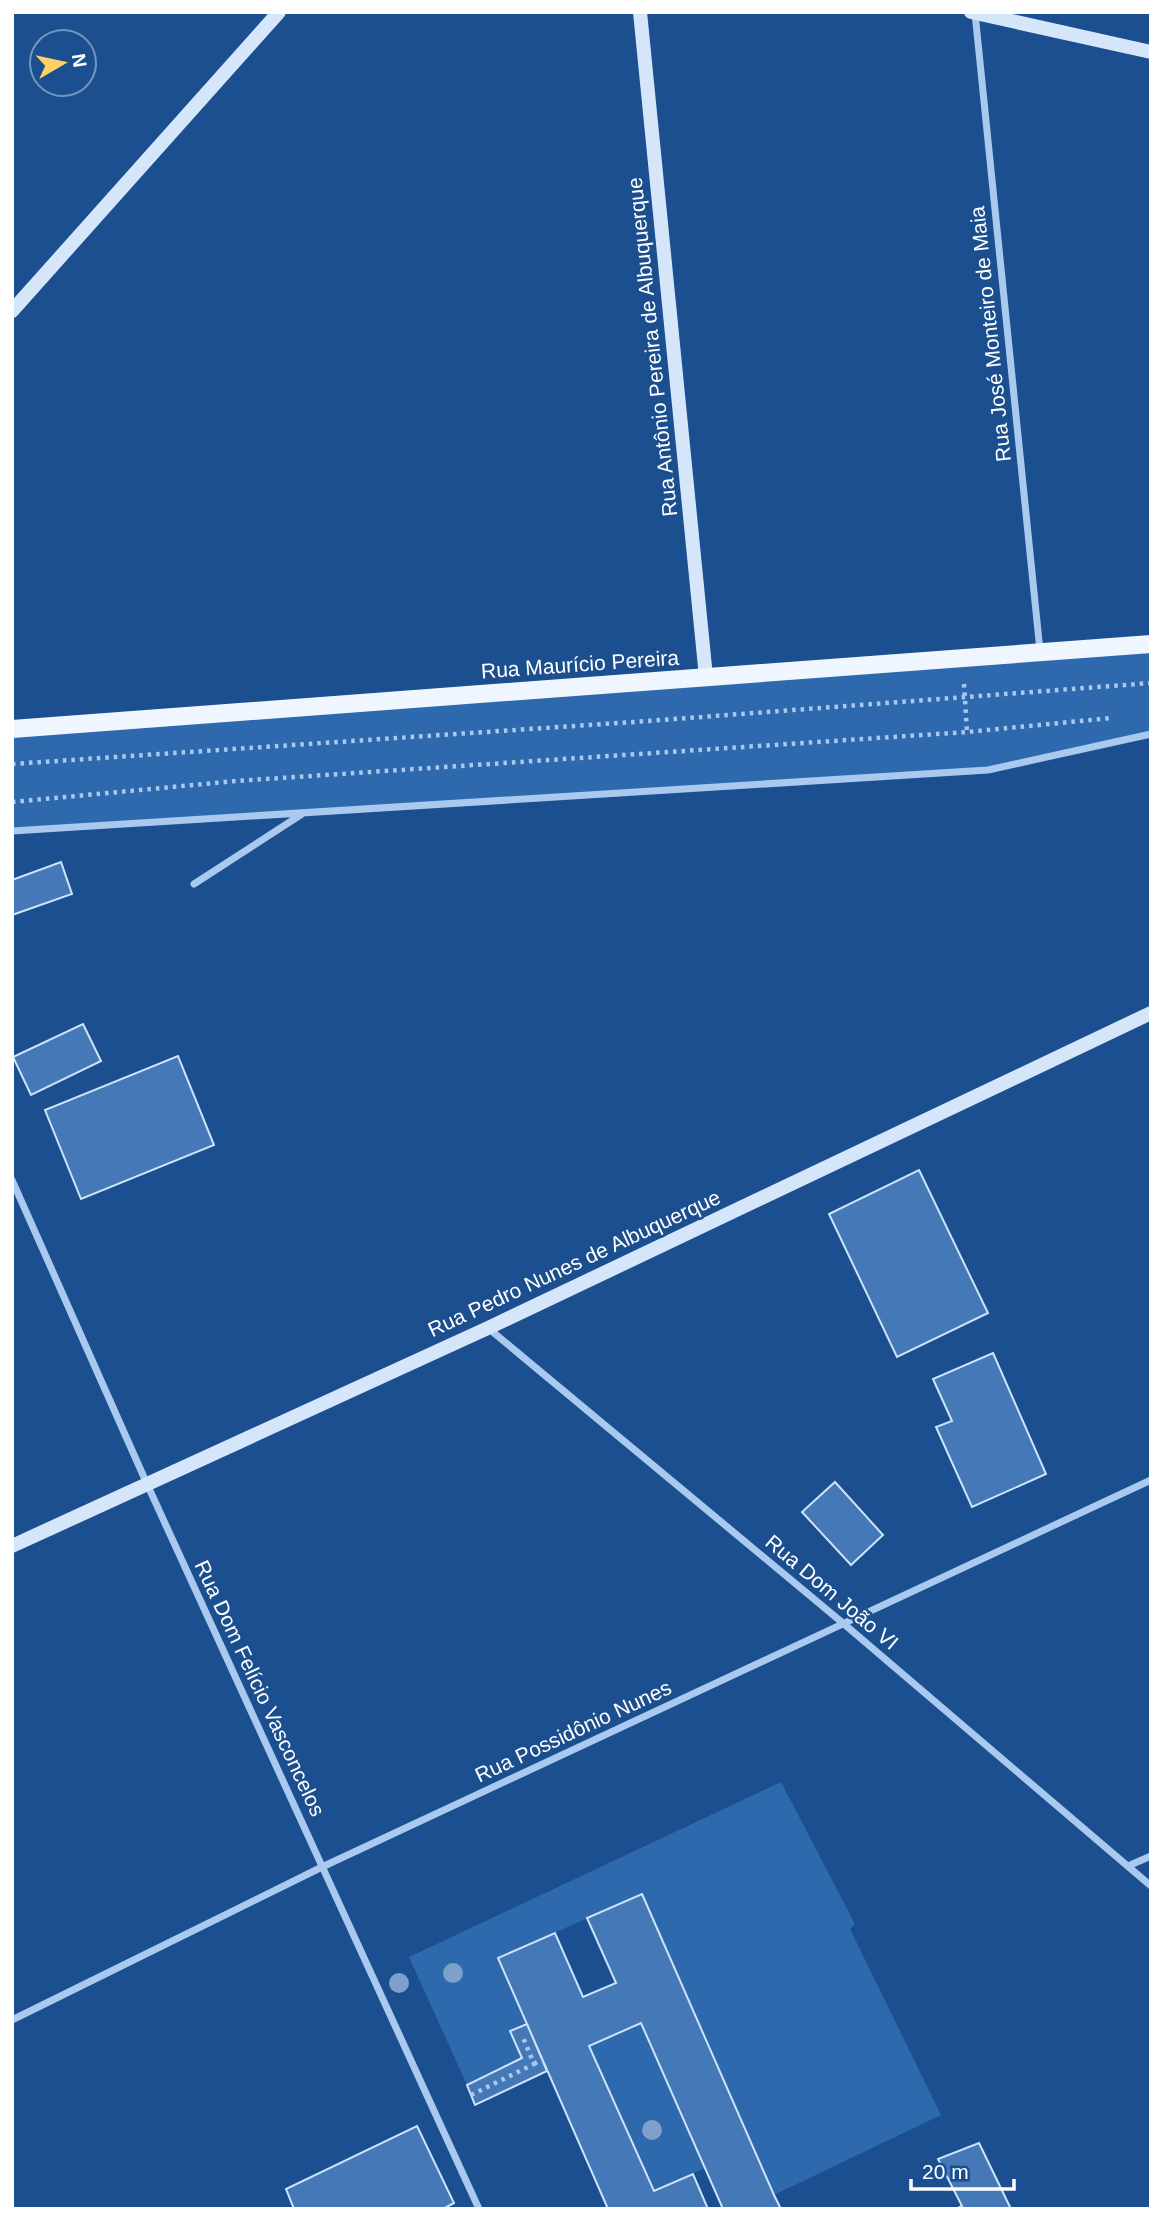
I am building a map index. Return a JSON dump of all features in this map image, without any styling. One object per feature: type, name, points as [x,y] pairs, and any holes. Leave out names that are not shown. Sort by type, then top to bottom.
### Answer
[{"type":"main road","name":"Rua Maurício Pereira","points":[[12,729],[1151,644]]},
{"type":"street","points":[[12,311],[279,12]]},
{"type":"street","name":"Rua Antônio Pereira de Albuquerque","points":[[640,12],[706,677]]},
{"type":"street","points":[[973,13],[1151,52]]},
{"type":"street","name":"Rua José Monteiro de Maia","points":[[973,13],[1040,652]]},
{"type":"street","points":[[12,831],[988,770],[1151,734]]},
{"type":"street","points":[[194,884],[303,813]]},
{"type":"street","name":"Rua Pedro Nunes de Albuquerque","points":[[12,1546],[488,1328],[1151,1013]]},
{"type":"street","name":"Rua Dom Felício Vasconcelos","points":[[12,1180],[147,1484],[479,2209]]},
{"type":"street","name":"Rua Dom João VI","points":[[488,1328],[844,1624],[1151,1886]]},
{"type":"street","name":"Rua Possidônio Nunes","points":[[12,2020],[322,1867],[1151,1480]]},
{"type":"street","points":[[1128,1866],[1151,1856]]},
{"type":"path","points":[[961,658],[967,732]]},
{"type":"path","points":[[12,764],[648,721],[1151,683]]},
{"type":"path","points":[[12,802],[236,781],[967,732],[1111,718]]},
{"type":"path","points":[[522,2035],[534,2064]]},
{"type":"path","points":[[471,2095],[542,2059]]},
{"type":"shaded area","points":[[1151,644],[1151,734],[988,770],[12,831],[12,729]]},
{"type":"shaded area","points":[[781,1782],[855,1924],[850,1929],[941,2115],[774,2195],[642,1894],[498,1958],[527,2024],[510,2031],[522,2058],[467,2085],[409,1957]]},
{"type":"shaded area","points":[[641,2023],[705,2168],[654,2191],[589,2046]]},
{"type":"building","points":[[61,862],[72,894],[12,915],[12,880]]},
{"type":"building","points":[[83,1024],[101,1061],[31,1095],[13,1057]]},
{"type":"building","points":[[178,1056],[214,1145],[81,1199],[45,1110]]},
{"type":"building","points":[[919,1170],[988,1313],[897,1357],[829,1214]]},
{"type":"building","points":[[993,1353],[1046,1474],[972,1507],[936,1427],[952,1421],[933,1379]]},
{"type":"building","points":[[835,1482],[883,1535],[851,1565],[802,1512]]},
{"type":"building","points":[[642,1894],[781,2209],[723,2209],[641,2023],[589,2046],[654,2191],[693,2174],[708,2209],[608,2209],[498,1958],[555,1933],[583,1997],[616,1983],[587,1918]]},
{"type":"building","points":[[527,2024],[547,2071],[475,2105],[467,2085],[522,2058],[510,2031]]},
{"type":"building","points":[[417,2126],[454,2203],[443,2209],[294,2209],[286,2189]]},
{"type":"building","points":[[979,2143],[1011,2209],[956,2209],[962,2206],[938,2159]]}]
